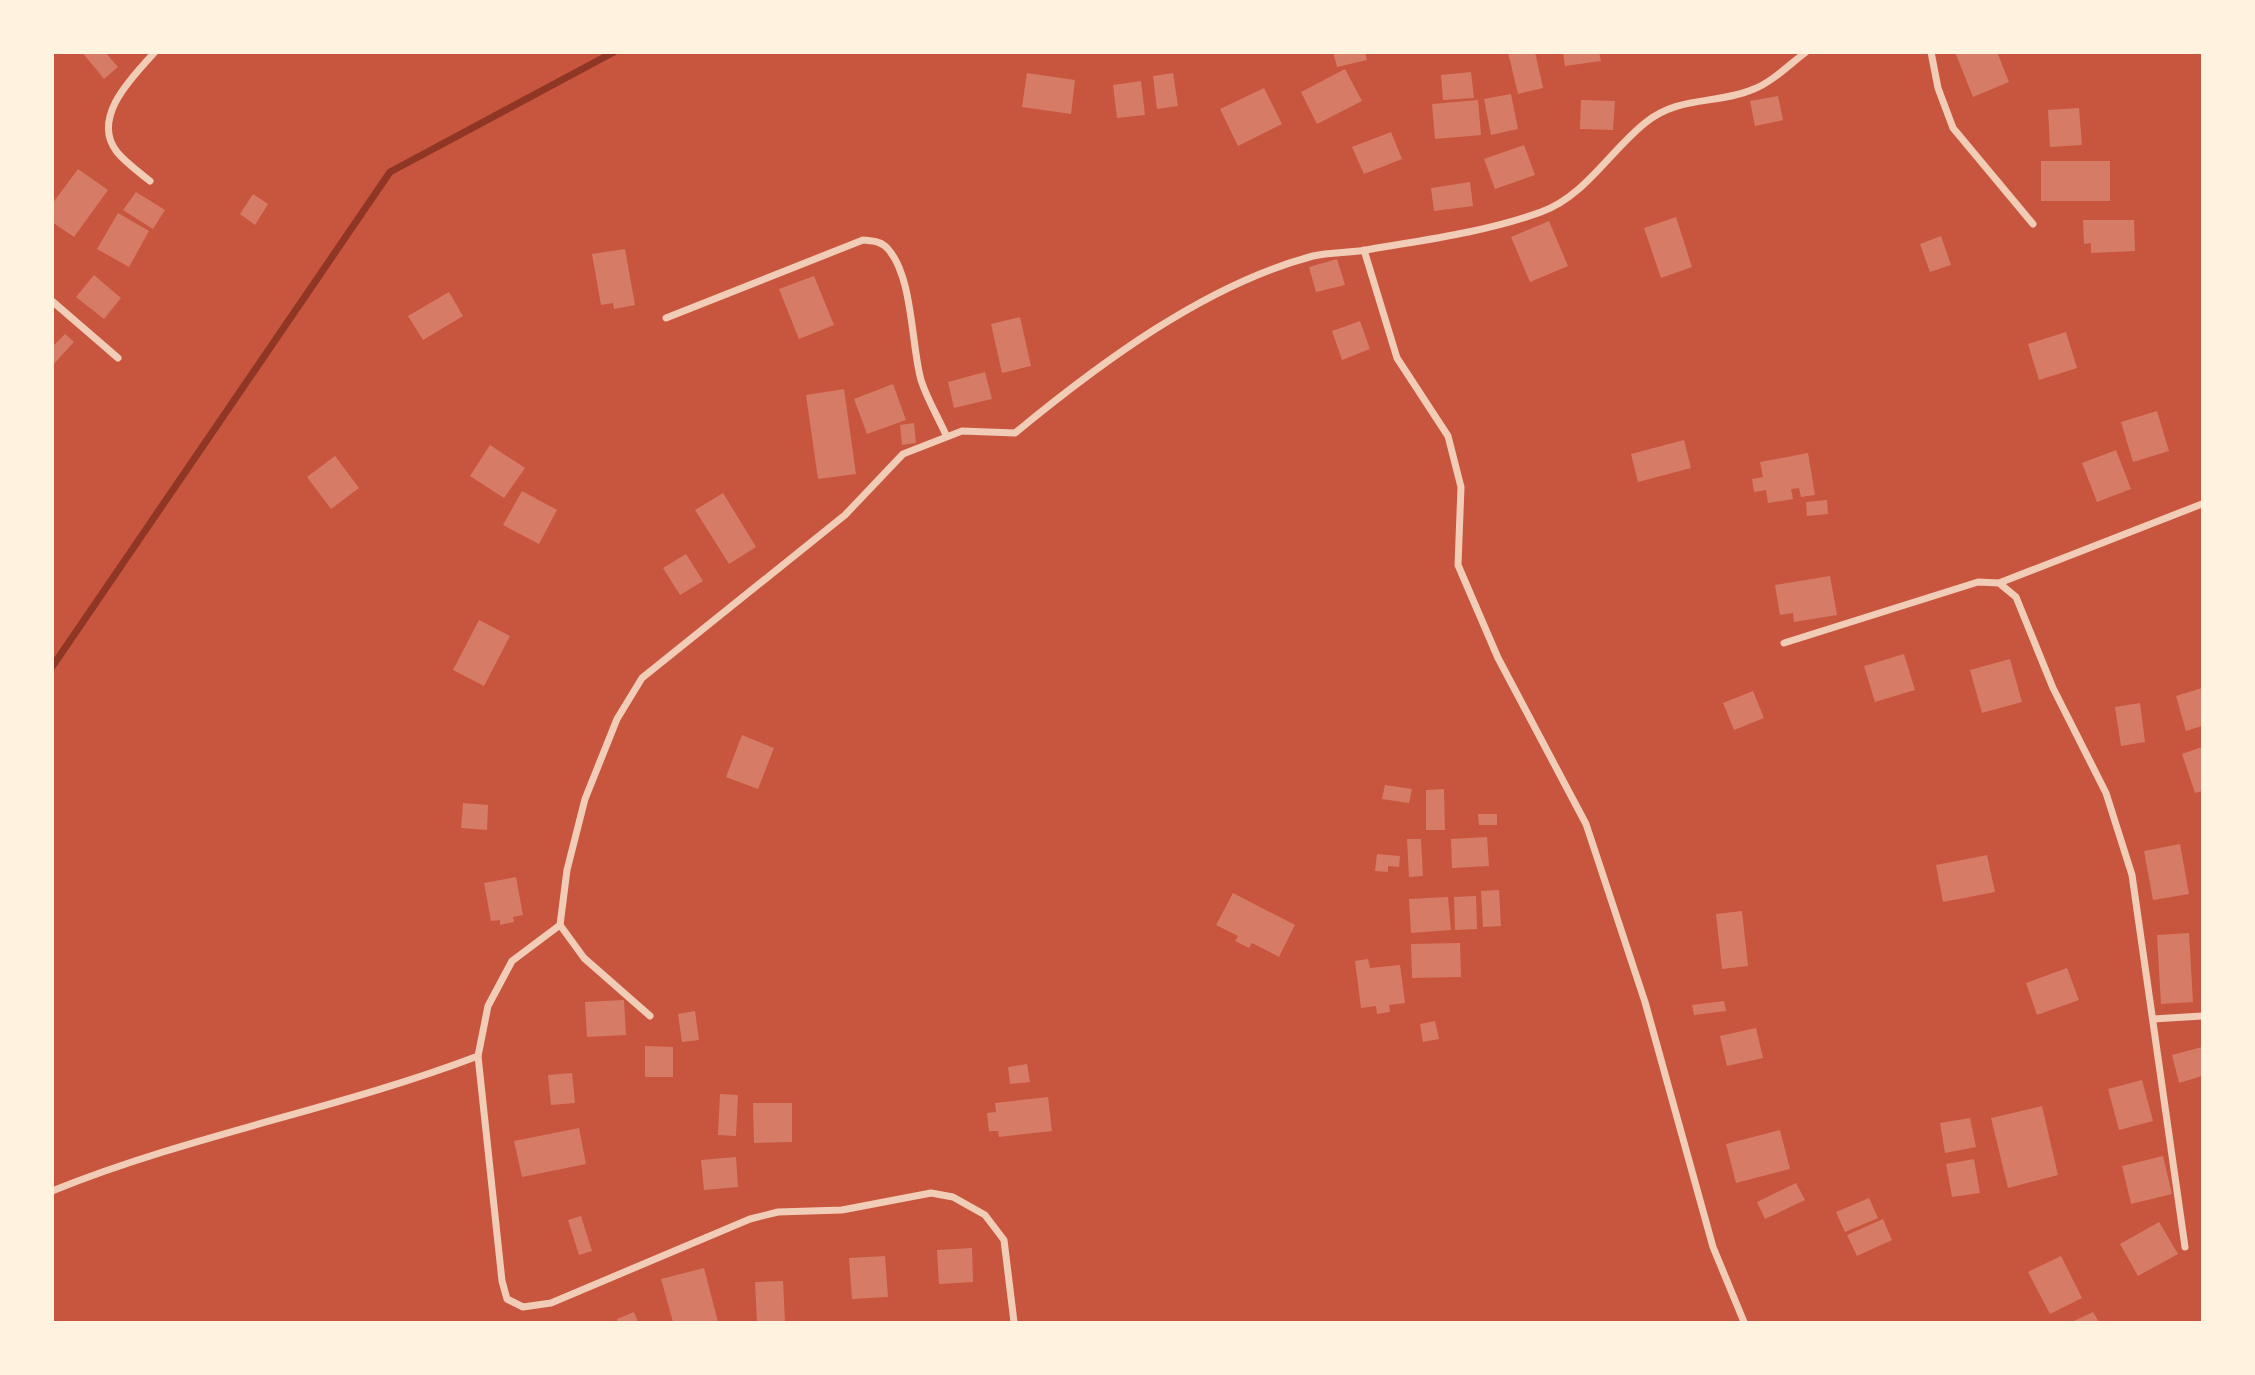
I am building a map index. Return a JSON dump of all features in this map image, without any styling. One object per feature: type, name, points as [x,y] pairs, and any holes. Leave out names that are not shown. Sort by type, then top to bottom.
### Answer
[{"type":"street","points":[[150,181],[117,153],[110,140],[108,125],[113,108],[126,86],[155,52]]},
{"type":"street","points":[[650,1016],[584,958],[560,925],[567,870],[585,799],[617,719],[642,678],[845,515],[904,454],[961,431],[1016,433],[1084,377],[1183,314],[1242,283],[1315,256],[1363,250],[1489,226],[1544,212],[1580,189],[1645,123],[1676,104],[1754,89],[1806,52]]},
{"type":"street","points":[[1931,52],[1938,88],[1954,128],[2033,224]]},
{"type":"street","points":[[666,318],[863,240],[879,242],[888,249],[897,266],[905,292],[922,382],[946,435]]},
{"type":"street","points":[[1363,250],[1397,358],[1448,436],[1461,487],[1458,565],[1498,658],[1586,824],[1644,1002],[1713,1247],[1744,1322]]},
{"type":"street","points":[[52,301],[118,358]]},
{"type":"street","points":[[1784,643],[1978,582],[1998,583],[2203,504]]},
{"type":"street","points":[[1998,583],[2016,597],[2053,688],[2106,793],[2132,875],[2185,1247]]},
{"type":"street","points":[[560,925],[512,961],[488,1006],[478,1056],[502,1281],[507,1299],[523,1307],[551,1303],[750,1219],[778,1212],[842,1210],[931,1193],[953,1197],[985,1215],[1004,1240],[1014,1322]]},
{"type":"street","points":[[2153,1020],[2203,1016]]},
{"type":"street","points":[[52,1191],[145,1157],[415,1080],[478,1056]]},
{"type":"building","points":[[82,52],[105,52],[118,67],[104,79]]},
{"type":"building","points":[[1333,52],[1365,52],[1367,60],[1337,67]]},
{"type":"building","points":[[1508,52],[1535,52],[1543,88],[1518,94]]},
{"type":"building","points":[[1563,52],[1599,52],[1601,61],[1565,66]]},
{"type":"building","points":[[1955,52],[1997,52],[2009,82],[1973,97]]},
{"type":"building","points":[[1345,69],[1362,101],[1317,124],[1301,92]]},
{"type":"building","points":[[1471,72],[1474,98],[1443,100],[1441,75]]},
{"type":"building","points":[[1027,73],[1075,80],[1071,114],[1022,107]]},
{"type":"building","points":[[1173,73],[1178,106],[1157,109],[1153,76]]},
{"type":"building","points":[[1141,81],[1145,115],[1117,118],[1113,85]]},
{"type":"building","points":[[1264,88],[1282,124],[1238,146],[1220,109]]},
{"type":"building","points":[[1511,94],[1518,129],[1491,135],[1484,99]]},
{"type":"building","points":[[1778,96],[1783,120],[1755,126],[1750,101]]},
{"type":"building","points":[[1478,100],[1481,135],[1435,139],[1432,104]]},
{"type":"building","points":[[1581,100],[1615,101],[1613,130],[1580,129]]},
{"type":"building","points":[[2079,108],[2082,145],[2050,147],[2048,110]]},
{"type":"building","points":[[1391,132],[1402,159],[1364,174],[1352,147]]},
{"type":"building","points":[[1524,145],[1535,175],[1495,189],[1484,159]]},
{"type":"building","points":[[2041,161],[2110,161],[2110,201],[2041,201]]},
{"type":"building","points":[[78,169],[108,190],[74,237],[52,222],[52,204]]},
{"type":"building","points":[[1470,182],[1473,206],[1434,211],[1431,188]]},
{"type":"building","points":[[136,192],[165,210],[153,229],[123,210]]},
{"type":"building","points":[[253,194],[268,204],[255,225],[240,214]]},
{"type":"building","points":[[118,213],[149,231],[129,267],[97,249]]},
{"type":"building","points":[[1676,217],[1692,267],[1661,278],[1644,228]]},
{"type":"building","points":[[2083,220],[2134,220],[2135,251],[2091,253],[2091,243],[2084,244]]},
{"type":"building","points":[[1549,221],[1568,266],[1530,282],[1511,237]]},
{"type":"building","points":[[1941,236],[1951,265],[1930,272],[1920,244]]},
{"type":"building","points":[[625,249],[635,305],[614,309],[613,303],[601,305],[592,254]]},
{"type":"building","points":[[1337,259],[1345,285],[1316,292],[1309,267]]},
{"type":"building","points":[[94,275],[121,298],[104,319],[76,297]]},
{"type":"building","points":[[814,276],[834,325],[799,339],[779,289]]},
{"type":"building","points":[[449,292],[463,316],[423,340],[408,316]]},
{"type":"building","points":[[1020,317],[1031,366],[1002,373],[991,324]]},
{"type":"building","points":[[1360,321],[1370,349],[1342,360],[1332,331]]},
{"type":"building","points":[[2066,332],[2077,368],[2039,380],[2028,344]]},
{"type":"building","points":[[65,334],[74,342],[52,366],[52,347]]},
{"type":"building","points":[[985,372],[992,399],[954,408],[948,382]]},
{"type":"building","points":[[893,384],[906,420],[867,434],[854,399]]},
{"type":"building","points":[[844,389],[856,474],[818,479],[806,395]]},
{"type":"building","points":[[2157,411],[2169,451],[2133,462],[2121,422]]},
{"type":"building","points":[[914,423],[916,443],[902,445],[900,425]]},
{"type":"building","points":[[1684,440],[1691,468],[1638,482],[1631,454]]},
{"type":"building","points":[[490,445],[525,468],[504,498],[470,476]]},
{"type":"building","points":[[2116,450],[2131,489],[2097,502],[2082,463]]},
{"type":"building","points":[[1808,453],[1815,495],[1801,497],[1799,488],[1791,489],[1793,499],[1768,503],[1766,490],[1754,492],[1752,479],[1763,477],[1760,462]]},
{"type":"building","points":[[335,456],[359,488],[331,509],[307,477]]},
{"type":"building","points":[[522,491],[557,510],[539,544],[503,525]]},
{"type":"building","points":[[723,493],[756,547],[729,564],[695,510]]},
{"type":"building","points":[[1827,500],[1828,514],[1807,516],[1806,502]]},
{"type":"building","points":[[686,554],[703,581],[680,595],[663,568]]},
{"type":"building","points":[[1830,576],[1837,615],[1794,622],[1793,613],[1780,615],[1775,585]]},
{"type":"building","points":[[479,620],[510,636],[484,686],[453,670]]},
{"type":"building","points":[[1904,654],[1915,690],[1875,702],[1864,666]]},
{"type":"building","points":[[2010,659],[2022,702],[1982,713],[1970,670]]},
{"type":"building","points":[[2202,688],[2202,726],[2186,731],[2176,696]]},
{"type":"building","points":[[1753,691],[1764,718],[1734,730],[1723,703]]},
{"type":"building","points":[[2140,703],[2145,742],[2121,746],[2115,707]]},
{"type":"building","points":[[742,735],[774,748],[758,789],[726,777]]},
{"type":"building","points":[[2202,747],[2202,791],[2195,793],[2182,754]]},
{"type":"building","points":[[1385,785],[1412,789],[1409,803],[1382,799]]},
{"type":"building","points":[[1444,789],[1445,830],[1426,830],[1426,790]]},
{"type":"building","points":[[463,803],[488,805],[487,830],[461,828]]},
{"type":"building","points":[[1478,814],[1497,814],[1497,825],[1479,825]]},
{"type":"building","points":[[1487,837],[1489,866],[1452,868],[1451,839]]},
{"type":"building","points":[[1407,839],[1421,839],[1423,876],[1409,877]]},
{"type":"building","points":[[2180,844],[2189,894],[2153,900],[2144,851]]},
{"type":"building","points":[[1377,854],[1400,856],[1399,867],[1388,866],[1388,872],[1375,871]]},
{"type":"building","points":[[1987,855],[1995,892],[1943,902],[1936,865]]},
{"type":"building","points":[[516,877],[523,915],[513,917],[514,922],[500,925],[500,920],[491,921],[484,883]]},
{"type":"building","points":[[1499,890],[1501,926],[1483,927],[1481,891]]},
{"type":"building","points":[[1233,893],[1295,925],[1279,957],[1252,943],[1249,948],[1235,941],[1238,936],[1216,925]]},
{"type":"building","points":[[1476,896],[1477,929],[1455,930],[1454,897]]},
{"type":"building","points":[[1448,897],[1451,930],[1411,933],[1409,899]]},
{"type":"building","points":[[1742,911],[1748,966],[1722,969],[1716,914]]},
{"type":"building","points":[[2189,933],[2193,1002],[2161,1004],[2157,935]]},
{"type":"building","points":[[1460,943],[1461,977],[1412,978],[1411,944]]},
{"type":"building","points":[[1368,959],[1370,968],[1400,965],[1405,1003],[1389,1005],[1390,1012],[1377,1014],[1376,1006],[1361,1008],[1355,961]]},
{"type":"building","points":[[2067,968],[2079,1000],[2037,1015],[2026,983]]},
{"type":"building","points":[[624,1000],[626,1035],[587,1037],[585,1002]]},
{"type":"building","points":[[1724,1001],[1726,1011],[1694,1015],[1692,1005]]},
{"type":"building","points":[[695,1011],[699,1040],[682,1042],[678,1014]]},
{"type":"building","points":[[1435,1021],[1439,1039],[1423,1042],[1420,1024]]},
{"type":"building","points":[[1756,1028],[1763,1058],[1727,1066],[1720,1036]]},
{"type":"building","points":[[645,1046],[673,1047],[673,1077],[645,1077]]},
{"type":"building","points":[[2202,1047],[2202,1076],[2179,1083],[2172,1055]]},
{"type":"building","points":[[1027,1064],[1030,1082],[1010,1084],[1008,1067]]},
{"type":"building","points":[[572,1073],[575,1103],[551,1105],[548,1075]]},
{"type":"building","points":[[2142,1080],[2153,1121],[2119,1130],[2108,1089]]},
{"type":"building","points":[[720,1094],[738,1095],[736,1136],[718,1135]]},
{"type":"building","points":[[1048,1097],[1052,1131],[999,1137],[998,1131],[989,1131],[987,1113],[996,1112],[995,1103]]},
{"type":"building","points":[[753,1103],[792,1103],[792,1142],[754,1143]]},
{"type":"building","points":[[2042,1106],[2058,1175],[2008,1188],[1991,1118]]},
{"type":"building","points":[[1970,1118],[1976,1147],[1945,1153],[1940,1123]]},
{"type":"building","points":[[579,1128],[586,1164],[522,1177],[514,1141]]},
{"type":"building","points":[[1780,1130],[1790,1169],[1736,1183],[1726,1144]]},
{"type":"building","points":[[2163,1156],[2172,1194],[2131,1204],[2122,1166]]},
{"type":"building","points":[[736,1157],[738,1187],[704,1190],[701,1160]]},
{"type":"building","points":[[1974,1159],[1980,1193],[1952,1197],[1946,1164]]},
{"type":"building","points":[[1796,1183],[1805,1200],[1765,1219],[1757,1202]]},
{"type":"building","points":[[1869,1198],[1878,1218],[1845,1232],[1836,1212]]},
{"type":"building","points":[[581,1216],[592,1251],[579,1255],[568,1220]]},
{"type":"building","points":[[1883,1219],[1892,1240],[1857,1256],[1847,1235]]},
{"type":"building","points":[[2159,1222],[2178,1254],[2138,1276],[2120,1244]]},
{"type":"building","points":[[972,1248],[973,1282],[939,1284],[937,1250]]},
{"type":"building","points":[[885,1256],[888,1297],[852,1299],[849,1258]]},
{"type":"building","points":[[2061,1256],[2082,1298],[2050,1314],[2028,1272]]},
{"type":"building","points":[[704,1268],[718,1322],[673,1322],[661,1279]]},
{"type":"building","points":[[783,1281],[785,1322],[757,1322],[755,1282]]},
{"type":"building","points":[[634,1312],[638,1322],[618,1322],[617,1319]]},
{"type":"building","points":[[2093,1312],[2099,1322],[2072,1322]]},
{"type":"waterway","points":[[52,667],[390,172],[614,52]]}]
